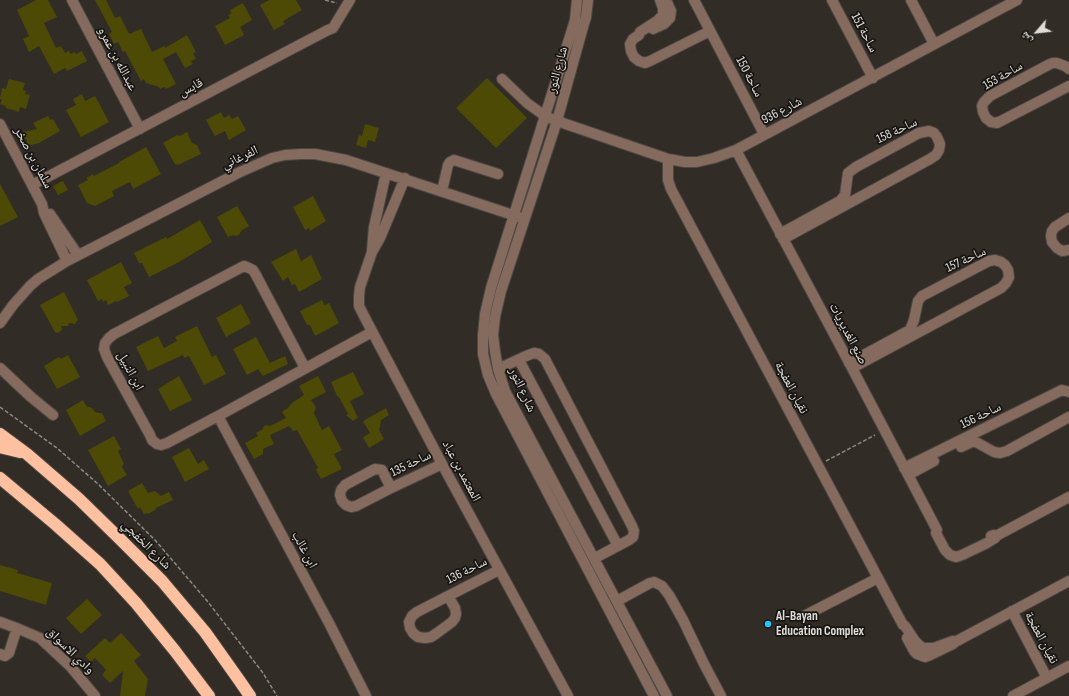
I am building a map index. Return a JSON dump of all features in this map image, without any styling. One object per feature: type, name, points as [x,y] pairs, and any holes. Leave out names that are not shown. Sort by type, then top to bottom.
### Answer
[{"type":"highway","name":"شارع الخفجي","points":[[0,434],[27,454],[78,499],[162,581],[205,632],[250,696]]},
{"type":"highway","points":[[0,447],[27,454]]},
{"type":"highway","points":[[0,478],[100,564],[136,603],[209,696]]},
{"type":"street","name":"عبدالله بن عمرو","points":[[72,0],[140,129]]},
{"type":"street","name":"قابس","points":[[32,185],[332,28],[350,0]]},
{"type":"street","name":"شارع النور","points":[[577,0],[572,33],[491,288],[485,314],[483,335],[484,354],[488,375],[496,394],[654,696]]},
{"type":"street","name":"شارع النور","points":[[588,0],[586,17],[557,121],[501,291],[495,317],[494,335],[498,369],[505,391],[667,696]]},
{"type":"street","points":[[660,0],[663,8],[663,16],[640,32],[630,44],[634,57],[639,61],[645,63],[650,62],[710,31]]},
{"type":"street","points":[[639,35],[642,35],[664,24],[670,18],[671,10],[666,0]]},
{"type":"street","name":"ساحة 150","points":[[694,0],[764,134]]},
{"type":"street","name":"ساحة 151","points":[[832,0],[874,78]]},
{"type":"street","points":[[911,0],[934,44]]},
{"type":"street","name":"شارع 936","points":[[502,79],[527,103],[545,116],[668,159],[685,162],[697,162],[736,150],[764,134],[874,78],[1017,0]]},
{"type":"street","name":"ساحة 153","points":[[1068,85],[997,123],[986,118],[983,112],[982,106],[990,96],[1050,64],[1057,63],[1069,69]]},
{"type":"street","name":"سلمان بن صخر","points":[[0,124],[42,204],[50,213],[78,255]]},
{"type":"street","name":"ساحة 158","points":[[929,131],[934,133],[937,137],[940,144],[939,150],[936,155],[930,159],[864,195],[781,236],[840,201],[845,195],[848,173],[856,166],[919,133],[929,131]]},
{"type":"street","name":"صنع الغديريات","points":[[736,150],[936,530],[949,545],[957,550],[966,548],[996,536],[1069,497]]},
{"type":"street","name":"الفرغاني","points":[[0,323],[13,305],[30,286],[38,279],[67,261],[240,172],[272,158],[285,155],[315,154],[346,160],[405,178],[525,219]]},
{"type":"street","name":"نقيان العفجة","points":[[668,159],[668,180],[672,189],[902,625],[905,626],[915,641],[924,648],[934,648],[952,641],[955,642],[1069,581]]},
{"type":"street","points":[[442,191],[448,165],[454,160],[498,174]]},
{"type":"street","name":"المعتمد بن عباد","points":[[372,252],[374,227],[386,172]]},
{"type":"street","name":"المعتمد بن عباد","points":[[405,178],[380,238],[372,252],[360,287],[359,306],[442,464],[568,696]]},
{"type":"street","points":[[846,187],[856,194],[864,195]]},
{"type":"street","name":"سلمان بن صخر","points":[[42,204],[44,213],[67,261]]},
{"type":"street","points":[[1069,218],[1055,227],[1050,236],[1052,242],[1057,248],[1062,251],[1069,250]]},
{"type":"street","name":"ساحة 157","points":[[995,260],[1002,262],[1005,265],[1008,270],[1009,277],[1001,288],[850,365],[912,328],[918,301],[922,296],[989,261],[995,260]]},
{"type":"street","name":"ابن النبيل","points":[[305,368],[256,275],[252,270],[244,266],[114,334],[105,343],[104,349],[152,440],[161,445],[218,416],[372,332]]},
{"type":"street","points":[[915,316],[922,322],[930,325]]},
{"type":"street","points":[[498,369],[534,353],[539,354],[545,359],[634,531],[633,537],[595,559],[586,567]]},
{"type":"street","points":[[519,360],[618,546]]},
{"type":"street","points":[[0,368],[53,415]]},
{"type":"street","name":"ساحة 156","points":[[906,472],[987,427],[1062,390],[1069,392]]},
{"type":"street","name":"ابن غالب","points":[[218,416],[329,623],[366,696]]},
{"type":"street","name":"ساحة 156","points":[[906,472],[972,442],[976,442],[994,452],[1003,452],[1069,417]]},
{"type":"street","points":[[987,427],[985,437],[987,448]]},
{"type":"street","name":"ساحة 135","points":[[391,488],[382,470],[375,469],[345,485],[341,490],[340,495],[342,501],[346,505],[351,507],[356,506],[442,464]]},
{"type":"street","name":"ساحة 136","points":[[448,596],[455,608],[455,618],[437,633],[425,638],[418,637],[410,628],[409,622],[412,616],[417,612],[448,596],[499,570]]},
{"type":"street","points":[[804,616],[878,578]]},
{"type":"street","points":[[617,601],[650,583],[654,582],[662,586],[669,595],[683,620],[721,696]]},
{"type":"street","name":"نقيان العفجة","points":[[1012,611],[1047,678]]},
{"type":"street","name":"وادي الاسواق","points":[[0,622],[40,638],[70,666],[95,696]]},
{"type":"street","points":[[0,654],[5,656],[9,653],[17,628]]},
{"type":"street","points":[[1012,696],[1069,666]]},
{"type":"path","points":[[0,407],[57,448],[98,484],[155,540],[208,602],[263,673],[277,696]]},
{"type":"path","points":[[818,465],[884,430]]},
{"type":"building","points":[[36,0],[48,0],[57,17],[44,23],[56,48],[61,46],[65,53],[69,51],[71,54],[75,52],[76,54],[82,51],[87,61],[67,71],[65,68],[54,74],[39,46],[29,52],[23,39],[29,36],[17,10]]},
{"type":"building","points":[[95,0],[106,0],[115,18],[120,16],[129,34],[141,29],[152,52],[164,46],[165,48],[187,35],[196,52],[193,53],[196,59],[191,61],[193,64],[185,68],[176,52],[163,59],[176,84],[166,89],[165,87],[160,89],[159,87],[146,83],[144,79],[141,81],[125,51],[123,52],[118,42],[114,44],[109,34],[112,32]]},
{"type":"building","points":[[269,0],[296,0],[302,10],[283,21],[285,24],[274,30],[260,5]]},
{"type":"building","points":[[243,3],[252,20],[240,27],[244,35],[225,45],[215,26],[230,18],[228,15],[231,14],[230,10]]},
{"type":"building","points":[[487,78],[527,118],[496,148],[456,108]]},
{"type":"building","points":[[9,79],[25,83],[23,90],[26,91],[25,94],[30,95],[26,109],[20,107],[19,112],[6,108],[6,106],[0,104],[2,99],[0,98],[2,88],[6,89]]},
{"type":"building","points":[[82,94],[85,101],[95,96],[109,122],[81,137],[66,110],[76,105],[73,99]]},
{"type":"building","points":[[221,112],[224,118],[229,115],[232,119],[238,116],[246,130],[229,140],[225,131],[215,136],[206,120]]},
{"type":"building","points":[[48,116],[51,120],[53,119],[60,131],[39,143],[27,146],[27,140],[25,139],[23,132],[37,129],[33,123]]},
{"type":"building","points":[[365,124],[379,128],[375,142],[368,140],[366,148],[356,145],[359,135],[362,136]]},
{"type":"building","points":[[187,132],[192,143],[197,145],[201,154],[178,165],[175,164],[163,143],[177,135],[180,136]]},
{"type":"building","points":[[146,147],[161,174],[133,189],[130,182],[112,191],[114,196],[95,206],[87,203],[78,185],[88,180],[86,178],[93,174],[94,176]]},
{"type":"building","points":[[63,181],[68,190],[58,195],[53,186]]},
{"type":"building","points":[[0,184],[18,217],[0,226]]},
{"type":"building","points":[[313,196],[326,221],[310,231],[309,228],[305,230],[293,207]]},
{"type":"building","points":[[237,206],[249,226],[241,231],[239,235],[228,237],[217,217]]},
{"type":"building","points":[[200,220],[212,242],[179,262],[149,277],[142,263],[139,263],[134,253],[166,237],[167,239]]},
{"type":"building","points":[[296,249],[301,261],[311,255],[322,279],[299,292],[295,284],[292,285],[288,277],[283,281],[271,262]]},
{"type":"building","points":[[121,262],[132,283],[124,287],[129,296],[108,305],[106,300],[103,302],[102,299],[98,301],[87,280]]},
{"type":"building","points":[[64,292],[78,320],[75,324],[69,323],[68,326],[61,326],[62,330],[58,333],[55,332],[40,305]]},
{"type":"building","points":[[322,300],[324,305],[329,303],[339,323],[315,336],[310,325],[307,325],[300,311]]},
{"type":"building","points":[[241,304],[251,323],[226,337],[216,318]]},
{"type":"building","points":[[197,326],[212,357],[216,355],[226,374],[204,385],[189,356],[184,358],[183,355],[148,371],[136,347],[158,336],[164,348],[177,341],[175,337]]},
{"type":"building","points":[[256,337],[270,363],[285,356],[288,364],[263,376],[258,369],[247,375],[233,349]]},
{"type":"building","points":[[68,355],[80,377],[57,389],[44,366],[59,357],[61,359]]},
{"type":"building","points":[[353,372],[364,394],[350,401],[358,418],[353,421],[346,415],[348,414],[337,396],[331,382]]},
{"type":"building","points":[[179,376],[192,400],[170,411],[158,389]]},
{"type":"building","points":[[318,376],[326,392],[311,400],[316,407],[314,413],[322,430],[329,426],[342,450],[334,454],[342,469],[321,479],[316,470],[318,468],[297,430],[293,431],[289,426],[270,435],[274,444],[263,449],[263,454],[254,459],[245,443],[258,436],[256,433],[263,429],[266,425],[270,426],[286,418],[282,412],[304,395],[299,386]]},
{"type":"building","points":[[83,400],[86,406],[92,408],[95,412],[102,413],[106,421],[80,436],[66,410]]},
{"type":"building","points":[[386,408],[389,415],[381,420],[379,430],[384,439],[369,448],[363,437],[370,433],[363,421]]},
{"type":"building","points":[[114,436],[121,449],[118,451],[124,464],[122,467],[127,475],[108,486],[88,450]]},
{"type":"building","points":[[189,448],[198,464],[204,460],[209,469],[185,482],[172,457]]},
{"type":"building","points":[[142,483],[148,493],[155,491],[161,496],[169,492],[173,500],[156,508],[150,513],[144,514],[140,507],[138,509],[128,491]]},
{"type":"building","points":[[0,565],[18,570],[17,573],[52,583],[46,605],[0,591]]},
{"type":"building","points":[[87,599],[102,615],[81,634],[66,618]]},
{"type":"building","points":[[121,633],[141,655],[134,661],[148,679],[145,696],[120,696],[123,671],[110,683],[102,675],[106,670],[95,658],[91,662],[85,656],[105,638],[110,643]]},
{"type":"place","name":"Al-Bayan Education Complex","points":[[768,624]]}]
